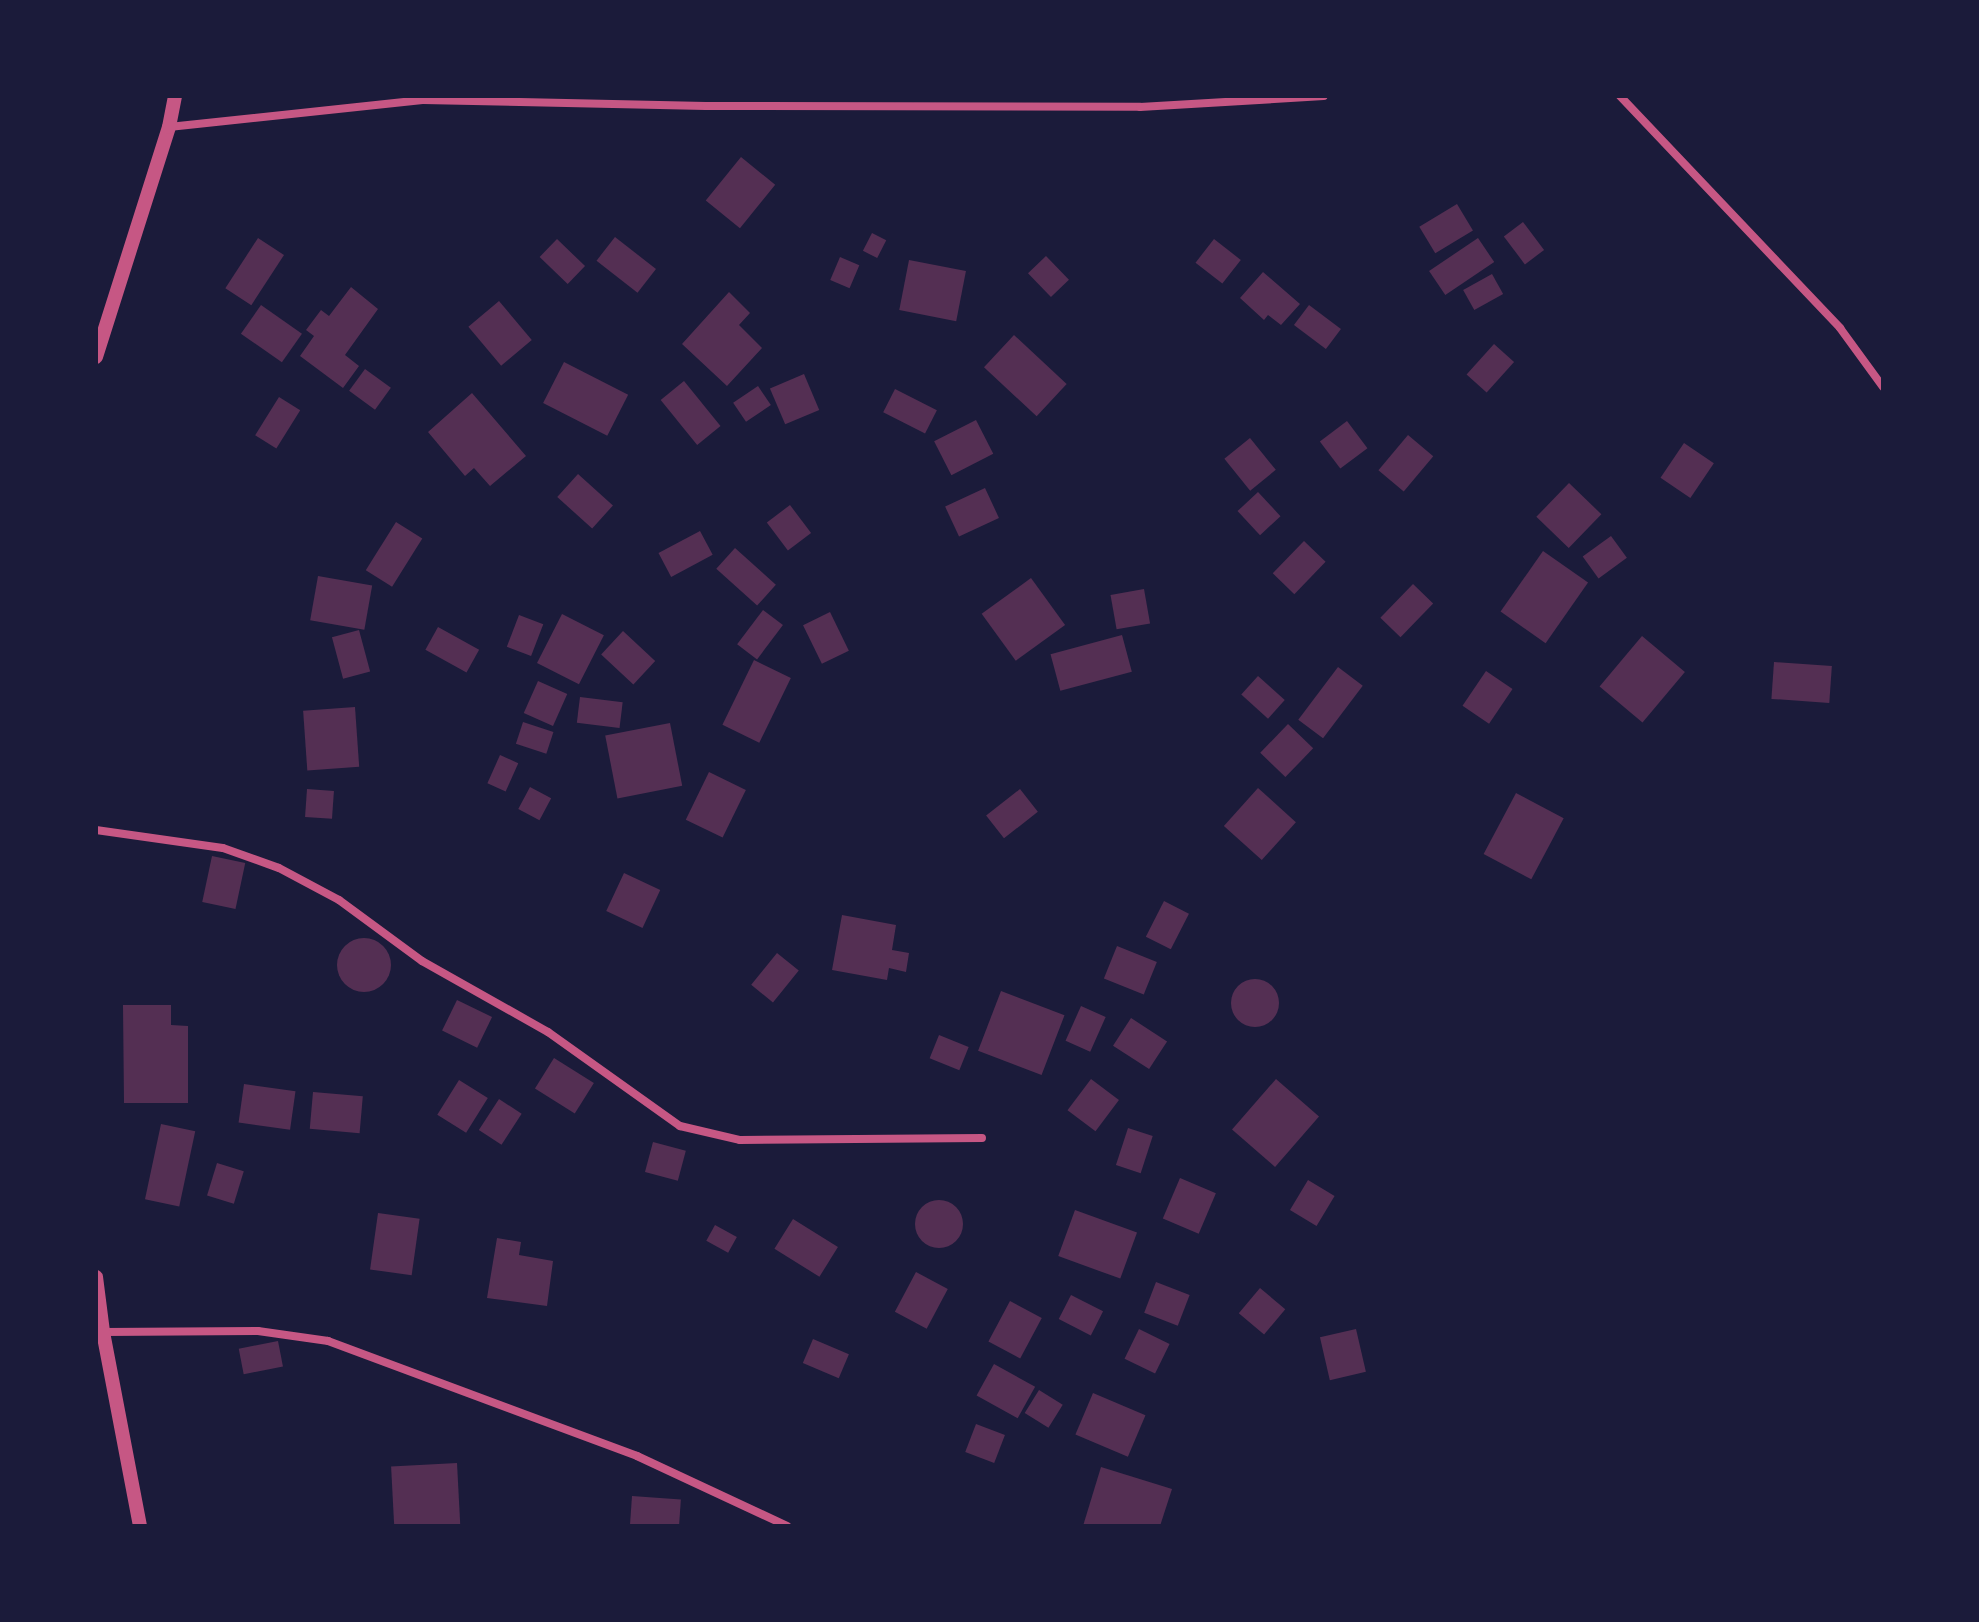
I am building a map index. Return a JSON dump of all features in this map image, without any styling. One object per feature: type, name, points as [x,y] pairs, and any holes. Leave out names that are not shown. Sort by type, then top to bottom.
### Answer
[{"type":"street","points":[[96,357],[169,127],[175,96]]},
{"type":"street","points":[[169,127],[423,100],[706,106],[1140,107],[1324,96]]},
{"type":"street","points":[[1620,96],[1840,328],[1883,387]]},
{"type":"street","points":[[96,830],[223,848],[279,868],[339,900],[422,961],[548,1032],[680,1126],[740,1140],[982,1138]]},
{"type":"street","points":[[96,1277],[103,1332],[140,1526]]},
{"type":"street","points":[[103,1332],[258,1331],[328,1341],[637,1456],[787,1526]]},
{"type":"building","points":[[741,157],[775,185],[740,228],[706,201]]},
{"type":"building","points":[[1457,204],[1473,231],[1435,253],[1419,227]]},
{"type":"building","points":[[1523,222],[1544,250],[1525,264],[1504,236]]},
{"type":"building","points":[[872,233],[886,240],[877,258],[863,251]]},
{"type":"building","points":[[615,237],[656,269],[638,293],[597,261]]},
{"type":"building","points":[[258,238],[284,255],[251,305],[225,288]]},
{"type":"building","points":[[1478,238],[1494,262],[1445,295],[1429,271]]},
{"type":"building","points":[[557,239],[585,266],[568,284],[540,257]]},
{"type":"building","points":[[1214,239],[1241,260],[1222,284],[1196,263]]},
{"type":"building","points":[[1046,256],[1069,280],[1051,297],[1028,273]]},
{"type":"building","points":[[840,257],[859,265],[850,288],[830,280]]},
{"type":"building","points":[[909,260],[966,271],[956,321],[899,310]]},
{"type":"building","points":[[1263,272],[1300,304],[1281,325],[1268,315],[1264,320],[1240,298]]},
{"type":"building","points":[[1492,274],[1503,294],[1474,310],[1463,290]]},
{"type":"building","points":[[351,287],[378,309],[345,355],[359,366],[343,388],[300,356],[314,336],[306,330],[321,310],[329,316]]},
{"type":"building","points":[[729,292],[750,313],[739,325],[762,348],[727,386],[682,344]]},
{"type":"building","points":[[499,301],[532,340],[501,366],[468,327]]},
{"type":"building","points":[[261,305],[302,334],[282,362],[241,334]]},
{"type":"building","points":[[1309,305],[1341,329],[1326,349],[1294,325]]},
{"type":"building","points":[[1014,335],[1067,384],[1037,416],[984,367]]},
{"type":"building","points":[[1494,344],[1514,362],[1487,393],[1467,374]]},
{"type":"building","points":[[564,362],[628,395],[607,436],[543,403]]},
{"type":"building","points":[[365,369],[391,388],[375,410],[349,391]]},
{"type":"building","points":[[804,374],[819,410],[785,424],[770,388]]},
{"type":"building","points":[[684,381],[721,426],[697,445],[661,400]]},
{"type":"building","points":[[758,386],[771,405],[746,422],[733,403]]},
{"type":"building","points":[[895,389],[937,410],[925,434],[883,412]]},
{"type":"building","points":[[472,393],[526,456],[490,486],[474,468],[465,476],[428,432]]},
{"type":"building","points":[[279,397],[300,410],[276,448],[255,435]]},
{"type":"building","points":[[976,420],[993,454],[951,475],[934,441]]},
{"type":"building","points":[[1347,421],[1367,448],[1340,469],[1320,441]]},
{"type":"building","points":[[1408,435],[1433,456],[1404,491],[1378,470]]},
{"type":"building","points":[[1250,438],[1276,470],[1250,491],[1224,459]]},
{"type":"building","points":[[1684,443],[1714,463],[1690,498],[1661,478]]},
{"type":"building","points":[[578,474],[613,505],[592,528],[557,497]]},
{"type":"building","points":[[1569,483],[1601,514],[1569,548],[1536,517]]},
{"type":"building","points":[[985,488],[999,518],[959,537],[945,507]]},
{"type":"building","points":[[1258,492],[1281,516],[1260,535],[1238,511]]},
{"type":"building","points":[[790,505],[811,533],[788,550],[767,522]]},
{"type":"building","points":[[396,522],[422,538],[392,587],[366,570]]},
{"type":"building","points":[[700,531],[713,555],[671,577],[659,553]]},
{"type":"building","points":[[1611,536],[1627,558],[1599,578],[1583,557]]},
{"type":"building","points":[[1304,541],[1326,562],[1294,594],[1273,573]]},
{"type":"building","points":[[735,548],[776,585],[757,606],[716,569]]},
{"type":"building","points":[[1543,551],[1588,583],[1546,643],[1501,612]]},
{"type":"building","points":[[318,576],[372,586],[364,630],[310,620]]},
{"type":"building","points":[[1031,578],[1065,625],[1016,661],[982,614]]},
{"type":"building","points":[[1413,584],[1433,603],[1400,637],[1380,618]]},
{"type":"building","points":[[1144,589],[1150,623],[1117,629],[1111,595]]},
{"type":"building","points":[[763,610],[783,625],[757,659],[737,644]]},
{"type":"building","points":[[830,612],[849,651],[822,664],[803,625]]},
{"type":"building","points":[[562,614],[604,635],[579,684],[537,663]]},
{"type":"building","points":[[519,615],[543,624],[531,656],[507,647]]},
{"type":"building","points":[[438,627],[479,650],[467,673],[425,650]]},
{"type":"building","points":[[359,630],[370,672],[343,679],[332,637]]},
{"type":"building","points":[[623,631],[655,661],[633,684],[601,654]]},
{"type":"building","points":[[1122,635],[1132,672],[1060,691],[1051,654]]},
{"type":"building","points":[[1642,636],[1685,672],[1642,723],[1600,687]]},
{"type":"building","points":[[754,660],[791,678],[759,743],[722,725]]},
{"type":"building","points":[[1774,662],[1832,666],[1829,703],[1771,699]]},
{"type":"building","points":[[1338,667],[1363,686],[1323,738],[1298,720]]},
{"type":"building","points":[[1486,671],[1513,689],[1489,724],[1463,706]]},
{"type":"building","points":[[1258,676],[1285,700],[1268,719],[1241,695]]},
{"type":"building","points":[[538,681],[567,694],[553,726],[524,713]]},
{"type":"building","points":[[580,697],[623,702],[620,728],[577,723]]},
{"type":"building","points":[[355,707],[359,767],[307,770],[303,711]]},
{"type":"building","points":[[523,722],[553,732],[546,754],[516,744]]},
{"type":"building","points":[[670,723],[682,786],[617,798],[605,736]]},
{"type":"building","points":[[1288,724],[1313,748],[1285,777],[1260,753]]},
{"type":"building","points":[[500,755],[518,763],[506,791],[487,783]]},
{"type":"building","points":[[709,772],[746,790],[723,838],[686,820]]},
{"type":"building","points":[[530,787],[551,798],[539,820],[518,809]]},
{"type":"building","points":[[1258,788],[1296,822],[1262,860],[1224,826]]},
{"type":"building","points":[[307,789],[334,791],[332,819],[305,817]]},
{"type":"building","points":[[1020,789],[1038,812],[1004,838],[986,815]]},
{"type":"building","points":[[1516,793],[1564,818],[1531,879],[1484,854]]},
{"type":"building","points":[[212,856],[245,863],[235,909],[202,902]]},
{"type":"building","points":[[624,873],[660,890],[643,928],[606,911]]},
{"type":"building","points":[[1164,901],[1189,914],[1171,949],[1146,937]]},
{"type":"building","points":[[842,915],[896,925],[892,950],[909,953],[906,972],[889,968],[887,980],[832,970]]},
{"type":"building","points":[[364,938],[383,946],[391,965],[383,984],[364,992],[345,984],[337,965],[345,946]]},
{"type":"building","points":[[1117,946],[1157,962],[1144,995],[1104,978]]},
{"type":"building","points":[[777,953],[799,971],[773,1002],[751,985]]},
{"type":"building","points":[[1255,979],[1272,986],[1279,1003],[1272,1020],[1255,1027],[1238,1020],[1231,1003],[1238,986]]},
{"type":"building","points":[[1001,991],[1064,1015],[1042,1075],[978,1051]]},
{"type":"building","points":[[457,1000],[492,1017],[477,1048],[442,1031]]},
{"type":"building","points":[[123,1005],[171,1005],[171,1025],[188,1026],[188,1103],[124,1103]]},
{"type":"building","points":[[1081,1006],[1106,1017],[1090,1052],[1066,1041]]},
{"type":"building","points":[[1131,1018],[1167,1041],[1149,1069],[1113,1046]]},
{"type":"building","points":[[939,1035],[969,1047],[959,1070],[930,1058]]},
{"type":"building","points":[[554,1058],[594,1083],[575,1113],[535,1089]]},
{"type":"building","points":[[1091,1079],[1119,1100],[1095,1131],[1068,1110]]},
{"type":"building","points":[[1276,1079],[1319,1116],[1275,1167],[1232,1130]]},
{"type":"building","points":[[459,1080],[488,1098],[466,1133],[437,1115]]},
{"type":"building","points":[[244,1084],[295,1091],[290,1130],[239,1123]]},
{"type":"building","points":[[313,1092],[363,1096],[360,1133],[310,1129]]},
{"type":"building","points":[[499,1099],[522,1114],[501,1145],[479,1130]]},
{"type":"building","points":[[161,1124],[195,1131],[179,1207],[145,1199]]},
{"type":"building","points":[[1128,1128],[1153,1136],[1141,1173],[1116,1165]]},
{"type":"building","points":[[653,1142],[686,1151],[678,1181],[645,1172]]},
{"type":"building","points":[[217,1163],[244,1171],[234,1204],[207,1196]]},
{"type":"building","points":[[1180,1178],[1216,1193],[1199,1234],[1163,1219]]},
{"type":"building","points":[[1308,1180],[1335,1196],[1317,1226],[1290,1210]]},
{"type":"building","points":[[939,1200],[956,1207],[963,1224],[956,1241],[939,1248],[922,1241],[915,1224],[922,1207]]},
{"type":"building","points":[[1075,1210],[1137,1233],[1120,1279],[1058,1256]]},
{"type":"building","points":[[378,1213],[420,1219],[412,1275],[370,1269]]},
{"type":"building","points":[[793,1219],[838,1247],[819,1277],[774,1249]]},
{"type":"building","points":[[715,1225],[737,1237],[728,1253],[706,1241]]},
{"type":"building","points":[[497,1238],[521,1242],[519,1255],[553,1261],[547,1306],[487,1298]]},
{"type":"building","points":[[916,1272],[948,1289],[927,1329],[895,1312]]},
{"type":"building","points":[[1156,1282],[1190,1295],[1178,1326],[1144,1313]]},
{"type":"building","points":[[1260,1288],[1285,1309],[1264,1334],[1239,1313]]},
{"type":"building","points":[[1071,1295],[1103,1311],[1091,1335],[1059,1319]]},
{"type":"building","points":[[1010,1301],[1042,1318],[1020,1359],[988,1342]]},
{"type":"building","points":[[1139,1329],[1170,1344],[1155,1374],[1125,1359]]},
{"type":"building","points":[[1356,1329],[1366,1372],[1330,1380],[1320,1337]]},
{"type":"building","points":[[813,1339],[849,1354],[839,1378],[803,1363]]},
{"type":"building","points":[[278,1341],[283,1367],[244,1374],[239,1349]]},
{"type":"building","points":[[994,1364],[1035,1387],[1018,1418],[977,1395]]},
{"type":"building","points":[[1039,1390],[1063,1405],[1048,1428],[1025,1413]]},
{"type":"building","points":[[1093,1393],[1145,1415],[1128,1457],[1075,1434]]},
{"type":"building","points":[[976,1424],[1005,1435],[994,1463],[965,1452]]},
{"type":"building","points":[[457,1463],[460,1526],[394,1526],[391,1466]]},
{"type":"building","points":[[1101,1467],[1172,1489],[1160,1526],[1083,1526]]},
{"type":"building","points":[[632,1496],[681,1499],[679,1526],[630,1526]]}]
